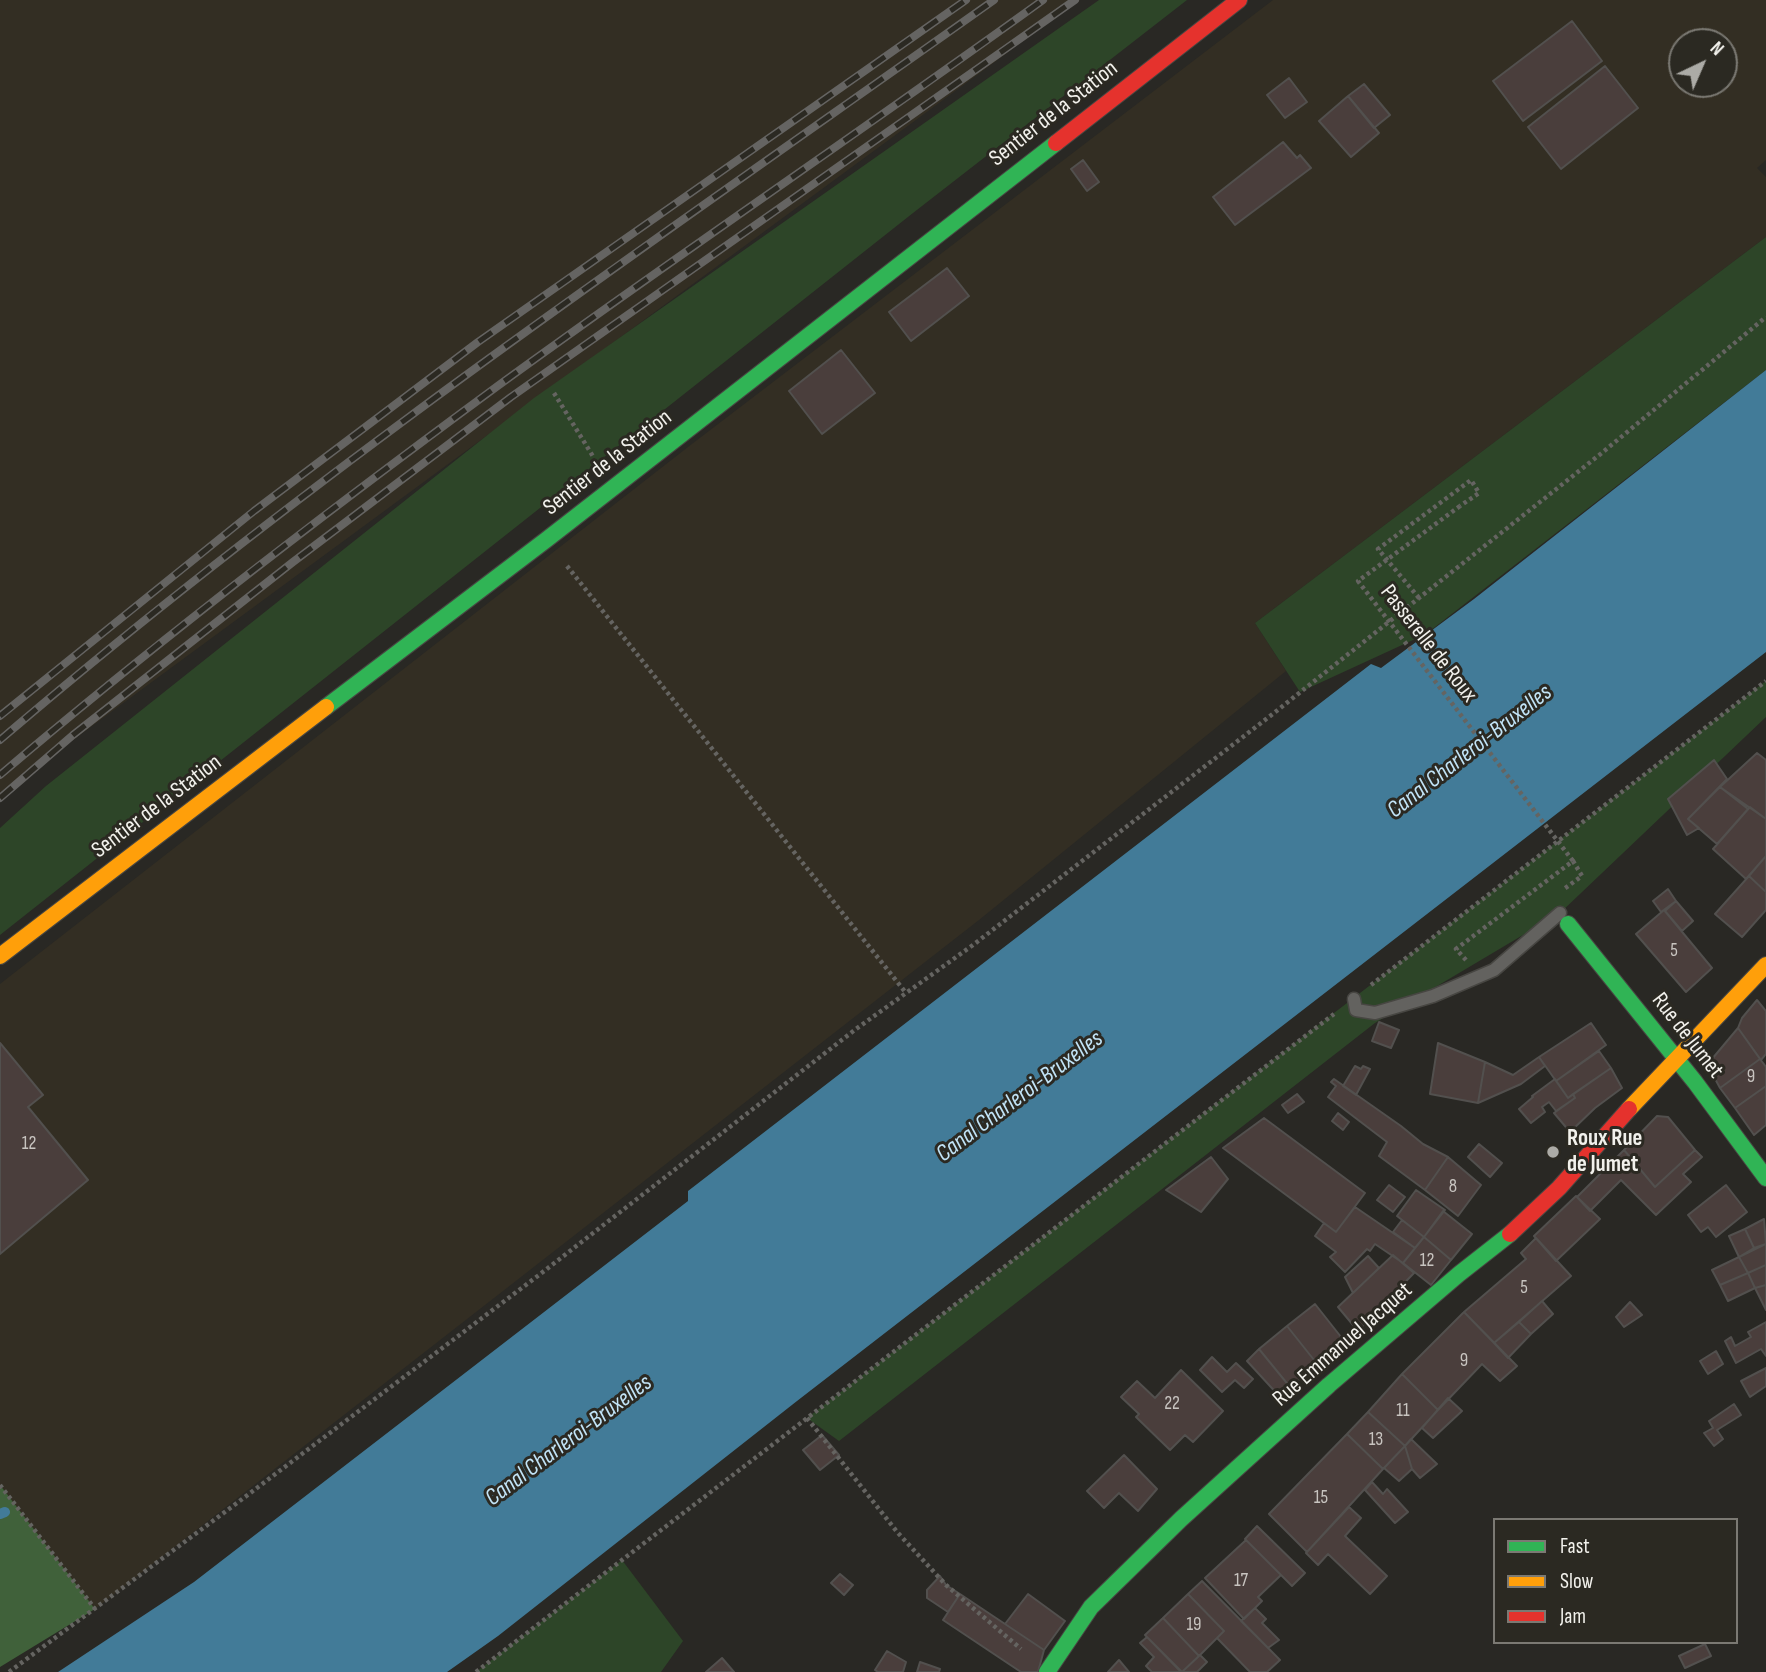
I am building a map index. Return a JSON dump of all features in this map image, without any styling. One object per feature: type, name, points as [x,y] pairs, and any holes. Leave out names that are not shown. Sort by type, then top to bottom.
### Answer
[{"type":"street","name":"Sentier de la Station","points":[[0,957],[546,540],[1239,0]]},
{"type":"street","name":"Rue de Jumet","points":[[1564,918],[1677,1059],[1766,1178]]},
{"type":"street","name":"Rue Emmanuel Jacquet","points":[[1047,1672],[1091,1606],[1181,1519],[1329,1385],[1515,1230],[1559,1188],[1766,965]]},
{"type":"lane","points":[[1354,999],[1356,1010],[1375,1013],[1433,996],[1494,970],[1564,918]]},
{"type":"path","points":[[9,1672],[539,1275],[856,1029],[1016,912],[1419,598],[1670,398],[1766,317]]},
{"type":"path","points":[[554,393],[613,488]]},
{"type":"path","name":"Passerelle de Roux","points":[[1419,598],[1378,549],[1472,480],[1479,493],[1460,506],[1358,581],[1573,861]]},
{"type":"path","points":[[546,540],[906,993]]},
{"type":"path","points":[[476,1672],[1766,681]]},
{"type":"path","points":[[1468,963],[1456,949],[1573,861],[1583,876],[1549,900],[1564,918]]},
{"type":"path","points":[[807,1418],[898,1533],[946,1585],[1047,1672]]},
{"type":"path","points":[[0,1485],[95,1609]]},
{"type":"shaded area","points":[[0,0],[1079,0],[39,765],[0,802]]},
{"type":"shaded area","points":[[1273,0],[1766,0],[1766,160],[1757,168],[1766,177],[1766,237],[1255,623],[1286,671],[979,920],[95,1609],[0,1485],[0,984],[688,447]]},
{"type":"green space","points":[[1099,0],[1187,0],[913,213],[0,935],[0,828],[46,786],[534,398]]},
{"type":"green space","points":[[1766,237],[1766,370],[1426,634],[1300,692],[1255,623]]},
{"type":"green space","points":[[1766,681],[1766,717],[1560,913],[1375,1023],[839,1441],[807,1418]]},
{"type":"green space","points":[[0,1485],[95,1609],[0,1667]]},
{"type":"green space","points":[[622,1560],[683,1641],[661,1672],[476,1672]]},
{"type":"water","name":"Canal Charleroi-Bruxelles","points":[[1766,370],[1766,652],[797,1401],[498,1636],[447,1672],[58,1672],[194,1582],[688,1201],[688,1191],[1371,664],[1381,668],[1474,599]]},
{"type":"building","points":[[1572,21],[1602,61],[1523,121],[1493,81]]},
{"type":"building","points":[[1605,66],[1638,108],[1561,169],[1528,127]]},
{"type":"building","points":[[1289,78],[1307,102],[1285,118],[1267,95]]},
{"type":"building","points":[[1364,84],[1390,115],[1374,128],[1348,96]]},
{"type":"building","points":[[1348,96],[1379,133],[1351,157],[1319,121]]},
{"type":"building","points":[[1283,142],[1297,158],[1300,155],[1311,168],[1235,225],[1213,197]]},
{"type":"building","points":[[1083,160],[1099,182],[1087,191],[1071,169]]},
{"type":"building","points":[[947,268],[969,296],[911,341],[889,312]]},
{"type":"building","points":[[841,350],[875,393],[822,434],[789,391]]},
{"type":"building","points":[[1757,753],[1766,760],[1766,819],[1720,787]]},
{"type":"building","points":[[1714,760],[1727,779],[1688,819],[1699,828],[1687,835],[1668,799]]},
{"type":"building","points":[[1720,787],[1748,809],[1717,844],[1688,819]]},
{"type":"building","points":[[1750,807],[1766,819],[1766,856],[1746,879],[1713,849]]},
{"type":"building","points":[[1766,856],[1766,892],[1749,876]]},
{"type":"building","points":[[1749,876],[1766,892],[1766,910],[1742,937],[1715,914]]},
{"type":"building","points":[[1668,889],[1676,901],[1661,912],[1653,901]]},
{"type":"building","points":[[1676,901],[1693,921],[1682,931],[1665,911]]},
{"type":"building","points":[[1664,910],[1712,968],[1686,992],[1636,934]]},
{"type":"building","points":[[1757,1000],[1766,1011],[1766,1054],[1761,1060],[1738,1028],[1742,1018]]},
{"type":"building","points":[[1379,1022],[1399,1030],[1391,1048],[1372,1041]]},
{"type":"building","points":[[1591,1023],[1606,1045],[1556,1081],[1539,1057]]},
{"type":"building","points":[[1738,1028],[1760,1059],[1720,1088],[1713,1075],[1712,1059]]},
{"type":"building","points":[[0,1043],[43,1095],[28,1107],[88,1180],[0,1254]]},
{"type":"building","points":[[1438,1043],[1485,1062],[1478,1103],[1430,1094]]},
{"type":"building","points":[[1599,1051],[1611,1068],[1568,1098],[1556,1081]]},
{"type":"building","points":[[1539,1057],[1545,1066],[1521,1084],[1478,1103],[1485,1062],[1513,1075]]},
{"type":"building","points":[[1760,1059],[1766,1067],[1766,1086],[1735,1108],[1720,1088]]},
{"type":"building","points":[[1355,1066],[1370,1069],[1356,1095],[1343,1086]]},
{"type":"building","points":[[1611,1068],[1622,1088],[1595,1108],[1570,1132],[1554,1113],[1575,1098],[1573,1094]]},
{"type":"building","points":[[1334,1079],[1423,1144],[1448,1157],[1425,1190],[1379,1156],[1387,1142],[1328,1097],[1336,1086],[1331,1082]]},
{"type":"building","points":[[1555,1079],[1568,1098],[1573,1094],[1575,1098],[1556,1111],[1549,1102],[1542,1107],[1545,1112],[1531,1123],[1519,1109]]},
{"type":"building","points":[[1766,1086],[1766,1125],[1754,1135],[1735,1108]]},
{"type":"building","points":[[1297,1094],[1304,1102],[1288,1113],[1282,1105]]},
{"type":"building","points":[[1338,1113],[1349,1122],[1343,1130],[1332,1121]]},
{"type":"building","points":[[1657,1116],[1668,1117],[1695,1150],[1655,1187],[1624,1150]]},
{"type":"building","points":[[1264,1118],[1365,1193],[1336,1232],[1223,1148]]},
{"type":"building","points":[[1479,1144],[1502,1163],[1490,1177],[1468,1157]]},
{"type":"building","points":[[1624,1150],[1655,1187],[1695,1150],[1702,1157],[1683,1174],[1691,1182],[1656,1215],[1621,1180],[1590,1211],[1577,1197]]},
{"type":"building","points":[[1211,1157],[1228,1179],[1201,1212],[1166,1190]]},
{"type":"building","points":[[1448,1157],[1481,1185],[1458,1216],[1425,1190]]},
{"type":"building","points":[[1389,1185],[1405,1197],[1393,1212],[1377,1200]]},
{"type":"building","points":[[1726,1185],[1747,1212],[1716,1237],[1708,1227],[1701,1232],[1688,1215]]},
{"type":"building","points":[[1416,1190],[1445,1210],[1424,1237],[1397,1216]]},
{"type":"building","points":[[1576,1196],[1600,1219],[1556,1261],[1534,1236]]},
{"type":"building","points":[[1355,1207],[1415,1248],[1403,1263],[1375,1244],[1345,1272],[1330,1257],[1336,1252],[1315,1236],[1324,1223],[1336,1232]]},
{"type":"building","points":[[1443,1211],[1472,1234],[1451,1260],[1424,1237]]},
{"type":"building","points":[[1764,1219],[1766,1244],[1754,1248],[1745,1229]]},
{"type":"building","points":[[1402,1220],[1424,1237],[1415,1248],[1393,1232]]},
{"type":"building","points":[[1745,1229],[1754,1248],[1739,1257],[1729,1236]]},
{"type":"building","points":[[1424,1237],[1451,1260],[1431,1285],[1403,1263]]},
{"type":"building","points":[[1536,1238],[1571,1276],[1494,1343],[1464,1312],[1526,1259],[1521,1253]]},
{"type":"building","points":[[1766,1244],[1766,1265],[1748,1273],[1739,1257]]},
{"type":"building","points":[[1393,1255],[1414,1273],[1358,1331],[1338,1307]]},
{"type":"building","points":[[1368,1256],[1379,1268],[1353,1293],[1345,1277]]},
{"type":"building","points":[[1739,1257],[1748,1273],[1720,1285],[1712,1270]]},
{"type":"building","points":[[1766,1265],[1766,1285],[1755,1288],[1748,1273]]},
{"type":"building","points":[[1748,1273],[1755,1288],[1728,1301],[1720,1285]]},
{"type":"building","points":[[1766,1285],[1766,1310],[1755,1288]]},
{"type":"building","points":[[1542,1301],[1553,1314],[1531,1334],[1519,1322]]},
{"type":"building","points":[[1630,1302],[1642,1315],[1624,1327],[1616,1317]]},
{"type":"building","points":[[1315,1304],[1345,1342],[1318,1365],[1287,1326]]},
{"type":"building","points":[[1464,1312],[1517,1366],[1500,1381],[1482,1364],[1438,1410],[1402,1374]]},
{"type":"building","points":[[1519,1322],[1531,1334],[1508,1358],[1494,1343]]},
{"type":"building","points":[[1766,1322],[1766,1356],[1761,1349],[1736,1363],[1725,1341],[1731,1337],[1735,1346],[1751,1337],[1748,1332]]},
{"type":"building","points":[[1287,1326],[1318,1365],[1290,1387],[1259,1349]]},
{"type":"building","points":[[1259,1349],[1290,1387],[1280,1397],[1247,1361]]},
{"type":"building","points":[[1716,1351],[1723,1364],[1708,1374],[1700,1361]]},
{"type":"building","points":[[1212,1357],[1227,1372],[1236,1363],[1253,1379],[1244,1388],[1235,1380],[1222,1392],[1200,1370]]},
{"type":"building","points":[[1766,1368],[1766,1386],[1750,1397],[1741,1381]]},
{"type":"building","points":[[1181,1370],[1223,1411],[1193,1442],[1185,1435],[1170,1450],[1136,1417],[1139,1414],[1121,1397],[1137,1381],[1155,1398]]},
{"type":"building","points":[[1402,1374],[1438,1410],[1405,1446],[1368,1412]]},
{"type":"building","points":[[1448,1398],[1462,1411],[1433,1438],[1422,1428]]},
{"type":"building","points":[[1734,1404],[1741,1415],[1717,1430],[1723,1439],[1714,1446],[1704,1433],[1713,1428],[1709,1421]]},
{"type":"building","points":[[1368,1412],[1405,1446],[1383,1469],[1347,1434]]},
{"type":"building","points":[[1347,1434],[1383,1469],[1307,1552],[1269,1514]]},
{"type":"building","points":[[822,1435],[839,1455],[820,1470],[803,1450]]},
{"type":"building","points":[[1411,1439],[1437,1464],[1420,1478],[1412,1469],[1405,1446]]},
{"type":"building","points":[[1405,1446],[1412,1469],[1399,1481],[1384,1468]]},
{"type":"building","points":[[1124,1455],[1157,1489],[1138,1511],[1119,1493],[1104,1508],[1087,1491]]},
{"type":"building","points":[[1372,1482],[1383,1494],[1387,1489],[1408,1512],[1395,1523],[1365,1490]]},
{"type":"building","points":[[1349,1507],[1361,1518],[1345,1536],[1387,1576],[1370,1594],[1328,1554],[1318,1565],[1306,1553]]},
{"type":"building","points":[[1257,1526],[1305,1573],[1292,1586],[1245,1539]]},
{"type":"building","points":[[1246,1540],[1281,1575],[1258,1597],[1262,1601],[1244,1619],[1205,1578]]},
{"type":"building","points":[[840,1574],[853,1585],[844,1595],[831,1583]]},
{"type":"building","points":[[940,1576],[946,1585],[960,1594],[948,1612],[927,1598],[927,1590]]},
{"type":"building","points":[[1202,1581],[1280,1660],[1267,1672],[1250,1672],[1217,1638],[1224,1631],[1188,1594]]},
{"type":"building","points":[[960,1594],[1044,1650],[1038,1672],[1021,1672],[943,1620]]},
{"type":"building","points":[[1028,1594],[1065,1621],[1044,1650],[1005,1624]]},
{"type":"building","points":[[1188,1594],[1224,1631],[1199,1656],[1163,1618]]},
{"type":"building","points":[[1255,1608],[1266,1619],[1262,1623],[1279,1640],[1268,1648],[1241,1621]]},
{"type":"building","points":[[1163,1618],[1199,1656],[1182,1672],[1145,1635]]},
{"type":"building","points":[[1147,1637],[1181,1672],[1152,1672],[1146,1666],[1154,1657],[1140,1643]]},
{"type":"building","points":[[1705,1644],[1711,1656],[1685,1668],[1679,1656]]},
{"type":"building","points":[[887,1651],[906,1662],[903,1672],[875,1670]]},
{"type":"building","points":[[1200,1655],[1207,1662],[1197,1672],[1182,1672]]},
{"type":"building","points":[[722,1658],[734,1672],[706,1672]]},
{"type":"building","points":[[1119,1660],[1129,1672],[1108,1672]]},
{"type":"building","points":[[920,1662],[940,1669],[939,1672],[917,1672]]},
{"type":"waterway","points":[[0,1514],[5,1512]]},
{"type":"railway","points":[[0,716],[254,511],[478,342],[966,0]]},
{"type":"railway","points":[[0,740],[240,544],[364,451],[614,268],[994,0]]},
{"type":"railway","points":[[0,775],[184,624],[435,432],[1043,0]]},
{"type":"railway","points":[[0,798],[73,735],[293,562],[511,397],[1075,0]]},
{"type":"traffic: fast","points":[[326,707],[546,540],[1056,143]]},
{"type":"traffic: fast","points":[[1568,924],[1695,1082],[1766,1178]]},
{"type":"traffic: fast","points":[[1047,1672],[1091,1607],[1181,1519],[1329,1385],[1510,1234]]},
{"type":"traffic: slow","points":[[0,956],[326,707]]},
{"type":"traffic: slow","points":[[1629,1109],[1766,965]]},
{"type":"traffic: jam","points":[[1056,143],[1239,0]]},
{"type":"traffic: jam","points":[[1510,1234],[1559,1188],[1629,1109]]},
{"type":"place","name":"Roux Rue de Jumet","points":[[1553,1152]]}]
